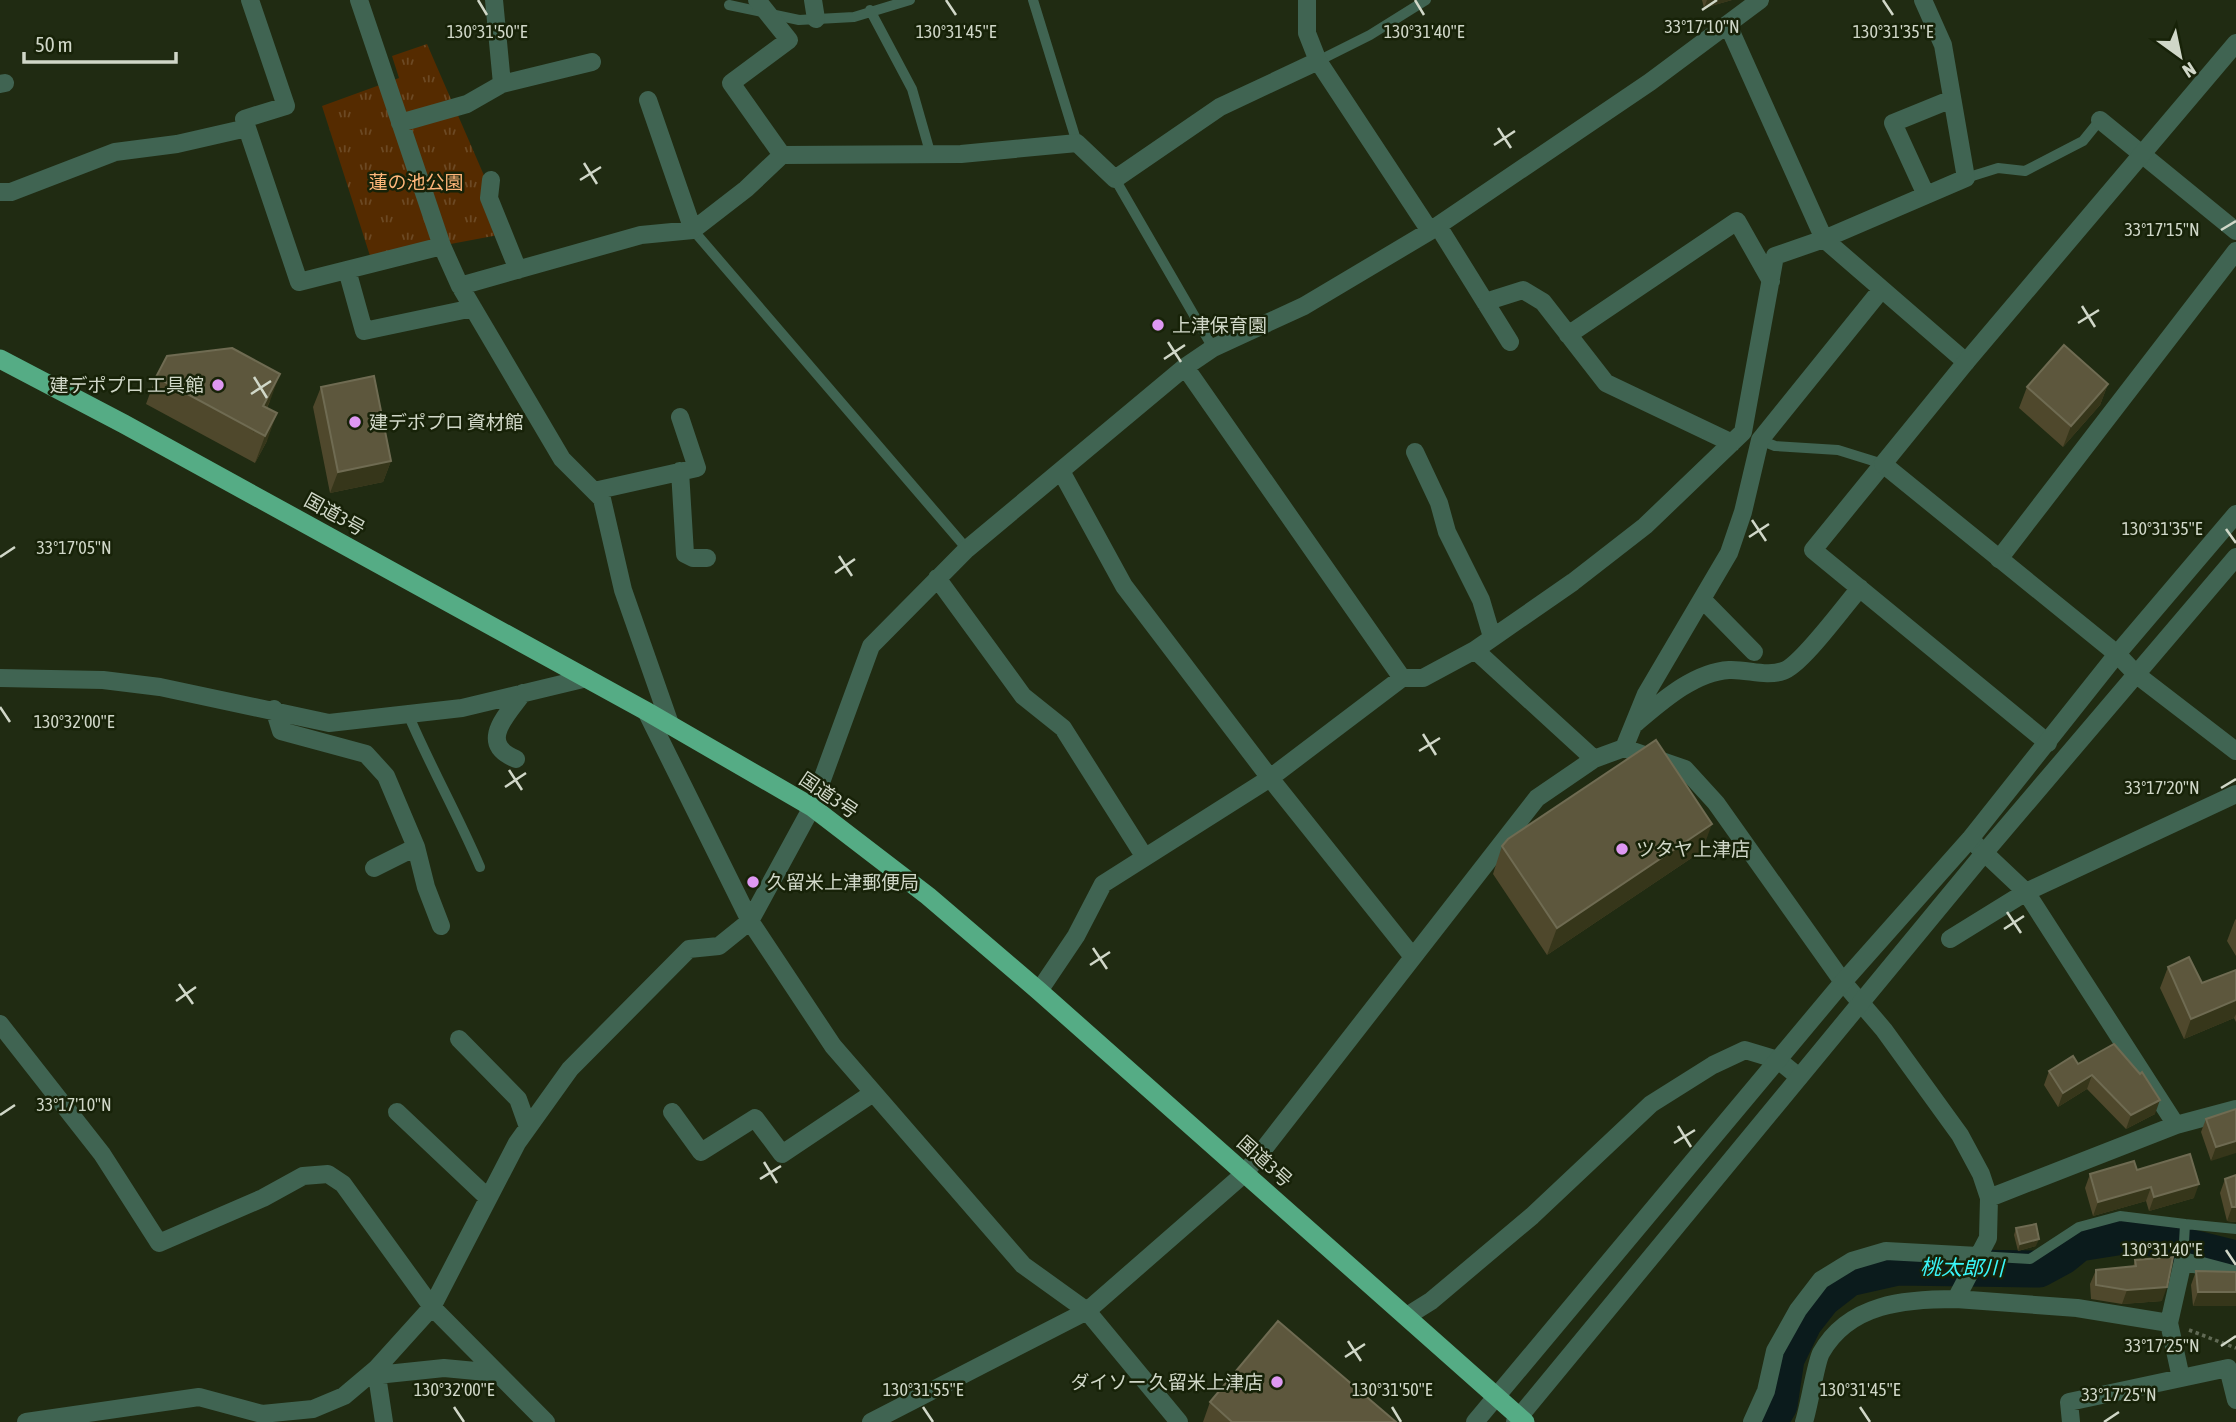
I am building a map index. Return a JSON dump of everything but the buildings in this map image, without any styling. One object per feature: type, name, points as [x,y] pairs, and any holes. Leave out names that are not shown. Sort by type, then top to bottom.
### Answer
[{"type":"highway","name":"国道3号","points":[[0,359],[587,678],[812,807],[928,896],[1039,991],[1407,1316],[1520,1420]]},
{"type":"street","points":[[250,0],[286,106],[244,119],[299,282],[442,246]]},
{"type":"street","points":[[359,0],[442,246],[460,286],[562,459],[602,499],[623,590],[670,724]]},
{"type":"street","points":[[494,0],[502,84]]},
{"type":"street","points":[[813,0],[816,19]]},
{"type":"street","points":[[1307,0],[1307,33],[1318,61],[1510,342]]},
{"type":"street","points":[[26,1422],[199,1397],[262,1414],[313,1409],[344,1396],[376,1372],[432,1307],[528,1127],[570,1069],[661,974],[689,949],[719,946],[750,920],[812,807],[871,646],[967,548],[1185,367],[1213,348],[1304,306],[1434,228],[1650,82],[1760,0]]},
{"type":"street","points":[[1039,991],[1076,936],[1103,884],[1270,778],[1402,678],[1423,678],[1475,650],[1573,582],[1645,526],[1738,438],[1775,256],[1824,239],[1966,178],[1943,45],[1923,0]]},
{"type":"street","points":[[761,6],[789,40],[731,83],[782,155]]},
{"type":"street","points":[[1728,24],[1824,239],[1966,362]]},
{"type":"street","points":[[2048,743],[1813,550],[1966,362],[2236,43]]},
{"type":"street","points":[[460,286],[641,235],[693,230],[782,155],[930,152],[961,154],[1077,143],[1115,178],[1220,107],[1318,61]]},
{"type":"street","points":[[400,122],[467,104],[502,84],[592,62]]},
{"type":"street","points":[[1926,195],[1893,123],[1952,99]]},
{"type":"street","points":[[648,100],[693,230]]},
{"type":"street","points":[[2100,120],[2236,231]]},
{"type":"street","points":[[0,192],[11,192],[115,152],[177,144],[247,128]]},
{"type":"street","points":[[491,180],[489,198],[518,270]]},
{"type":"street","points":[[1568,335],[1737,221],[1771,281]]},
{"type":"street","points":[[1999,559],[2236,251]]},
{"type":"street","points":[[346,270],[364,331],[473,308]]},
{"type":"street","points":[[1485,302],[1523,290],[1543,302],[1606,383],[1738,438],[1760,440]]},
{"type":"street","points":[[1624,748],[1646,694],[1729,553],[1743,512],[1760,440],[1881,290]]},
{"type":"street","points":[[1185,367],[1402,678]]},
{"type":"street","points":[[594,491],[696,468],[680,418]]},
{"type":"street","points":[[1415,452],[1439,503],[1447,532],[1481,600],[1492,637]]},
{"type":"street","points":[[1883,464],[2117,654],[2137,675],[2236,751]]},
{"type":"street","points":[[680,471],[685,554],[693,558],[707,558]]},
{"type":"street","points":[[1061,471],[1124,586],[1270,778],[1413,957]]},
{"type":"street","points":[[1475,1422],[1843,982],[1970,839],[2117,654],[2236,514]]},
{"type":"street","points":[[1520,1420],[1985,852],[2236,557]]},
{"type":"street","points":[[937,578],[1023,696],[1063,728],[1144,856]]},
{"type":"street","points":[[1633,725],[1670,695],[1703,678],[1726,670],[1763,673],[1784,671],[1803,656],[1860,588]]},
{"type":"street","points":[[1702,599],[1754,652]]},
{"type":"street","points":[[1475,650],[1594,759]]},
{"type":"street","points":[[0,678],[103,680],[160,687],[274,709],[329,723],[462,708],[587,678]]},
{"type":"street","points":[[516,759],[503,753],[497,743],[499,725],[523,694]]},
{"type":"street","points":[[274,709],[281,731],[366,754],[386,776],[416,847],[426,887],[441,926]]},
{"type":"street","points":[[646,711],[750,920],[833,1046],[1023,1265],[1087,1311],[1179,1422]]},
{"type":"street","points":[[871,1422],[1087,1311],[1245,1173],[1537,798],[1594,759],[1624,748],[1685,769],[1716,803],[1843,982],[1884,1030],[1960,1135],[1981,1174],[1989,1198],[1988,1238],[1956,1299]]},
{"type":"street","points":[[1950,939],[2026,892],[2236,794]]},
{"type":"street","points":[[1970,839],[2026,892],[2176,1125]]},
{"type":"street","points":[[374,868],[416,847]]},
{"type":"street","points":[[0,1024],[102,1154],[159,1243],[263,1198],[303,1176],[328,1174],[344,1184],[432,1307],[497,1373],[538,1420]]},
{"type":"street","points":[[459,1039],[518,1100],[528,1127]]},
{"type":"street","points":[[1407,1316],[1431,1301],[1532,1216],[1651,1104],[1713,1065],[1745,1050],[1779,1060],[1799,1077]]},
{"type":"street","points":[[672,1112],[701,1152],[755,1118],[782,1154],[873,1093]]},
{"type":"street","points":[[1989,1198],[2176,1125],[2236,1109]]},
{"type":"street","points":[[397,1112],[488,1198]]},
{"type":"street","points":[[1752,1422],[1766,1391],[1775,1351],[1798,1310],[1822,1279],[1852,1261],[1886,1251],[1978,1256]]},
{"type":"street","points":[[2181,1378],[2169,1323],[2183,1261],[2236,1275]]},
{"type":"street","points":[[1804,1422],[1820,1354],[1840,1328],[1872,1308],[1914,1299],[1956,1299],[2077,1308],[2169,1323]]},
{"type":"street","points":[[376,1372],[444,1368],[497,1373]]},
{"type":"street","points":[[2071,1422],[2069,1402],[2228,1368],[2236,1400]]},
{"type":"street","points":[[376,1372],[384,1422]]},
{"type":"lane","points":[[729,5],[761,6],[799,20],[853,17],[910,0]]},
{"type":"lane","points":[[1032,0],[1077,143]]},
{"type":"lane","points":[[1318,61],[1370,35],[1426,0]]},
{"type":"lane","points":[[870,10],[912,89],[930,152]]},
{"type":"lane","points":[[1966,178],[1997,168],[2025,171],[2083,141],[2100,120]]},
{"type":"lane","points":[[1115,178],[1213,348]]},
{"type":"lane","points":[[693,230],[967,548]]},
{"type":"lane","points":[[1760,440],[1775,446],[1838,450],[1883,464]]},
{"type":"lane","points":[[408,714],[429,764],[456,811],[480,867]]},
{"type":"lane","points":[[1978,1256],[2030,1259],[2079,1227],[2120,1216],[2236,1229]]},
{"type":"lane","points":[[2183,1261],[2185,1224]]},
{"type":"path","points":[[2169,1323],[2236,1348]]},
{"type":"green space","name":"蓮の池公園","points":[[427,44],[509,233],[371,259],[322,106],[399,78],[392,56]]},
{"type":"waterway","name":"桃太郎川","points":[[1769,1422],[1779,1405],[1786,1359],[1804,1322],[1822,1299],[1849,1278],[1898,1267],[2039,1269],[2063,1256],[2079,1243],[2136,1234],[2236,1259]]},
{"type":"place","name":"上津保育園","points":[[1158,325]]},
{"type":"place","name":"建デポプロ 工具館","points":[[218,385]]},
{"type":"place","name":"建デポプロ 資材館","points":[[355,422]]},
{"type":"place","name":"ツタヤ上津店","points":[[1622,849]]},
{"type":"place","name":"久留米上津郵便局","points":[[753,882]]},
{"type":"place","name":"ダイソー 久留米上津店","points":[[1277,1382]]}]
